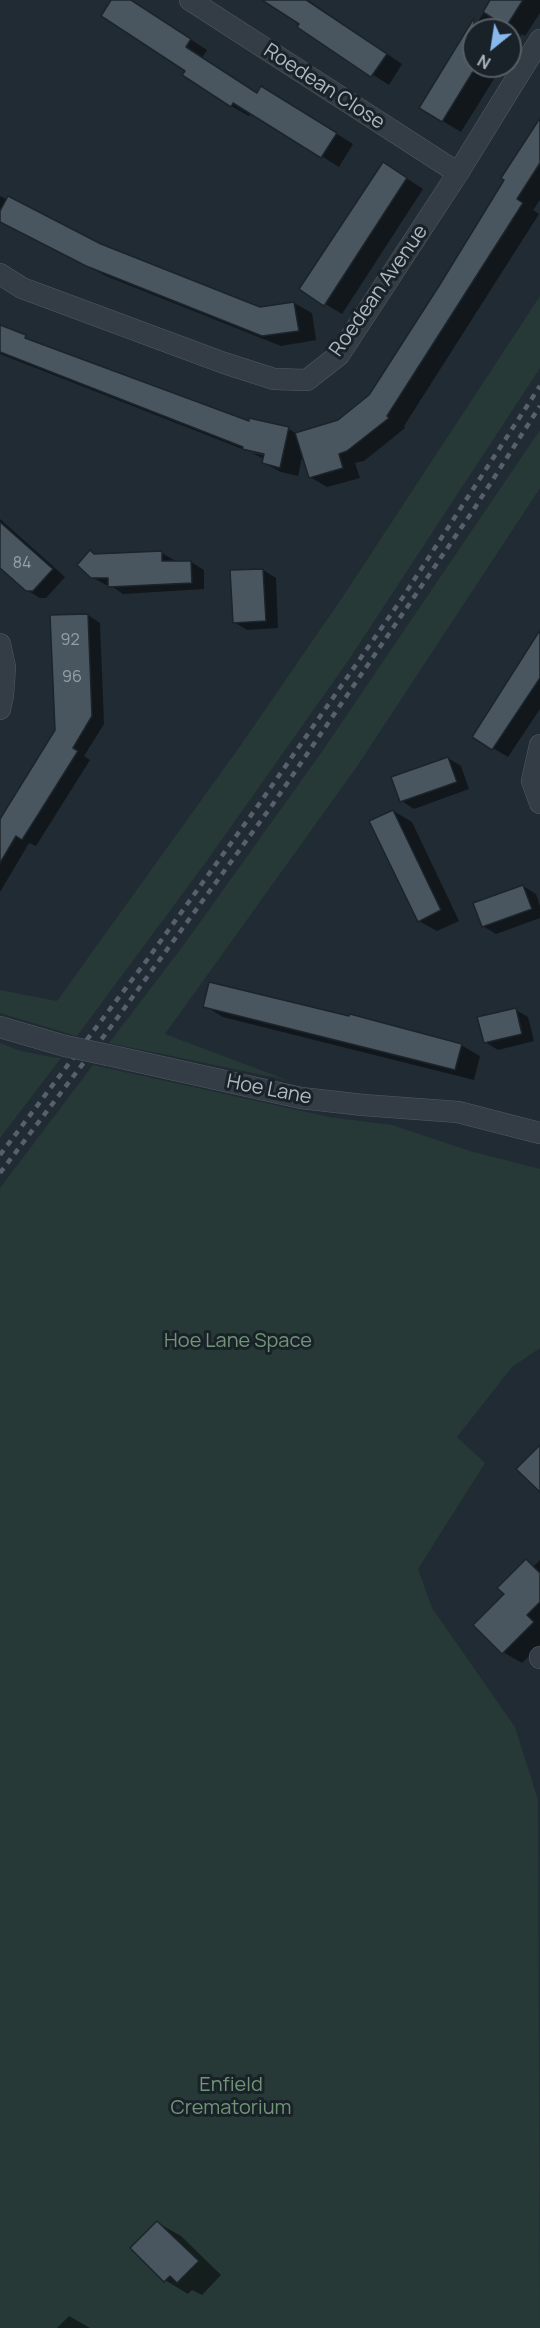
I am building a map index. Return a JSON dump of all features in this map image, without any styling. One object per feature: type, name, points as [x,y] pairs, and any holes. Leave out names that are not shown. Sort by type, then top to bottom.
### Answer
[{"type":"street","name":"Roedean Close","points":[[190,0],[458,173]]},
{"type":"street","name":"Roedean Avenue","points":[[0,274],[22,288],[224,363],[274,379],[307,380],[339,355],[458,173],[540,40]]},
{"type":"street","points":[[0,644],[5,667],[0,709]]},
{"type":"street","points":[[540,745],[532,781],[540,803]]},
{"type":"street","name":"Hoe Lane","points":[[0,1028],[65,1046],[301,1098],[458,1112],[540,1133]]},
{"type":"green space","points":[[540,296],[540,368],[348,661],[206,862],[77,1036],[0,1013],[0,990],[57,1001],[238,749],[342,598]]},
{"type":"green space","points":[[540,430],[540,488],[358,765],[165,1034],[287,1080],[109,1043],[183,946],[321,753]]},
{"type":"green space","points":[[0,1043],[21,1051],[61,1058],[0,1138]]},
{"type":"green space","points":[[93,1065],[329,1117],[392,1125],[470,1151],[540,1169],[540,1348],[512,1367],[457,1437],[485,1463],[418,1569],[432,1608],[515,1727],[538,1800],[540,2328],[0,2328],[0,1188]]},
{"type":"building","points":[[111,0],[131,0],[191,39],[186,47],[257,93],[261,86],[337,133],[321,158],[233,103],[231,107],[182,75],[185,71],[101,16]]},
{"type":"building","points":[[262,0],[306,0],[387,54],[371,77],[297,27],[299,24]]},
{"type":"building","points":[[490,0],[523,0],[512,18],[492,18],[483,12]]},
{"type":"building","points":[[462,38],[462,78],[469,78],[442,122],[419,108]]},
{"type":"building","points":[[540,118],[540,163],[517,199],[523,203],[387,416],[389,418],[347,451],[339,454],[343,468],[309,478],[295,433],[338,420],[369,395],[439,286],[504,180],[501,178]]},
{"type":"building","points":[[383,162],[407,178],[324,306],[299,289]]},
{"type":"building","points":[[8,196],[101,244],[260,307],[294,302],[299,331],[262,336],[86,266],[0,222],[0,211]]},
{"type":"building","points":[[0,325],[26,335],[25,338],[249,421],[249,418],[289,427],[280,468],[262,463],[264,454],[242,449],[243,447],[0,352]]},
{"type":"building","points":[[0,522],[53,569],[33,591],[26,591],[0,568]]},
{"type":"building","points":[[90,550],[94,554],[162,551],[162,561],[191,561],[192,583],[108,587],[108,578],[91,578],[77,565]]},
{"type":"building","points":[[263,569],[266,621],[233,623],[230,570]]},
{"type":"building","points":[[88,614],[92,716],[73,748],[78,751],[22,840],[16,836],[0,863],[0,819],[55,730],[50,615]]},
{"type":"building","points":[[540,630],[540,678],[492,750],[472,737]]},
{"type":"building","points":[[448,757],[457,782],[400,802],[391,777]]},
{"type":"building","points":[[393,810],[441,910],[418,922],[369,821]]},
{"type":"building","points":[[523,885],[532,909],[482,927],[473,903]]},
{"type":"building","points":[[209,982],[349,1016],[350,1014],[462,1044],[455,1070],[203,1007]]},
{"type":"building","points":[[516,1008],[522,1034],[484,1043],[477,1017]]},
{"type":"building","points":[[540,1445],[540,1492],[516,1469]]},
{"type":"building","points":[[526,1559],[540,1573],[540,1602],[527,1615],[534,1622],[502,1654],[473,1625],[504,1594],[497,1588]]},
{"type":"building","points":[[157,2221],[199,2261],[177,2283],[170,2276],[164,2282],[130,2248]]},
{"type":"railway","points":[[0,1155],[147,960],[262,800],[403,597],[540,386]]},
{"type":"railway","points":[[0,1173],[110,1028],[273,804],[474,509],[540,406]]},
{"type":"park label","name":"Hoe Lane Space","points":[[238,1341]]},
{"type":"park label","name":"Enfield Crematorium","points":[[231,2096]]}]
